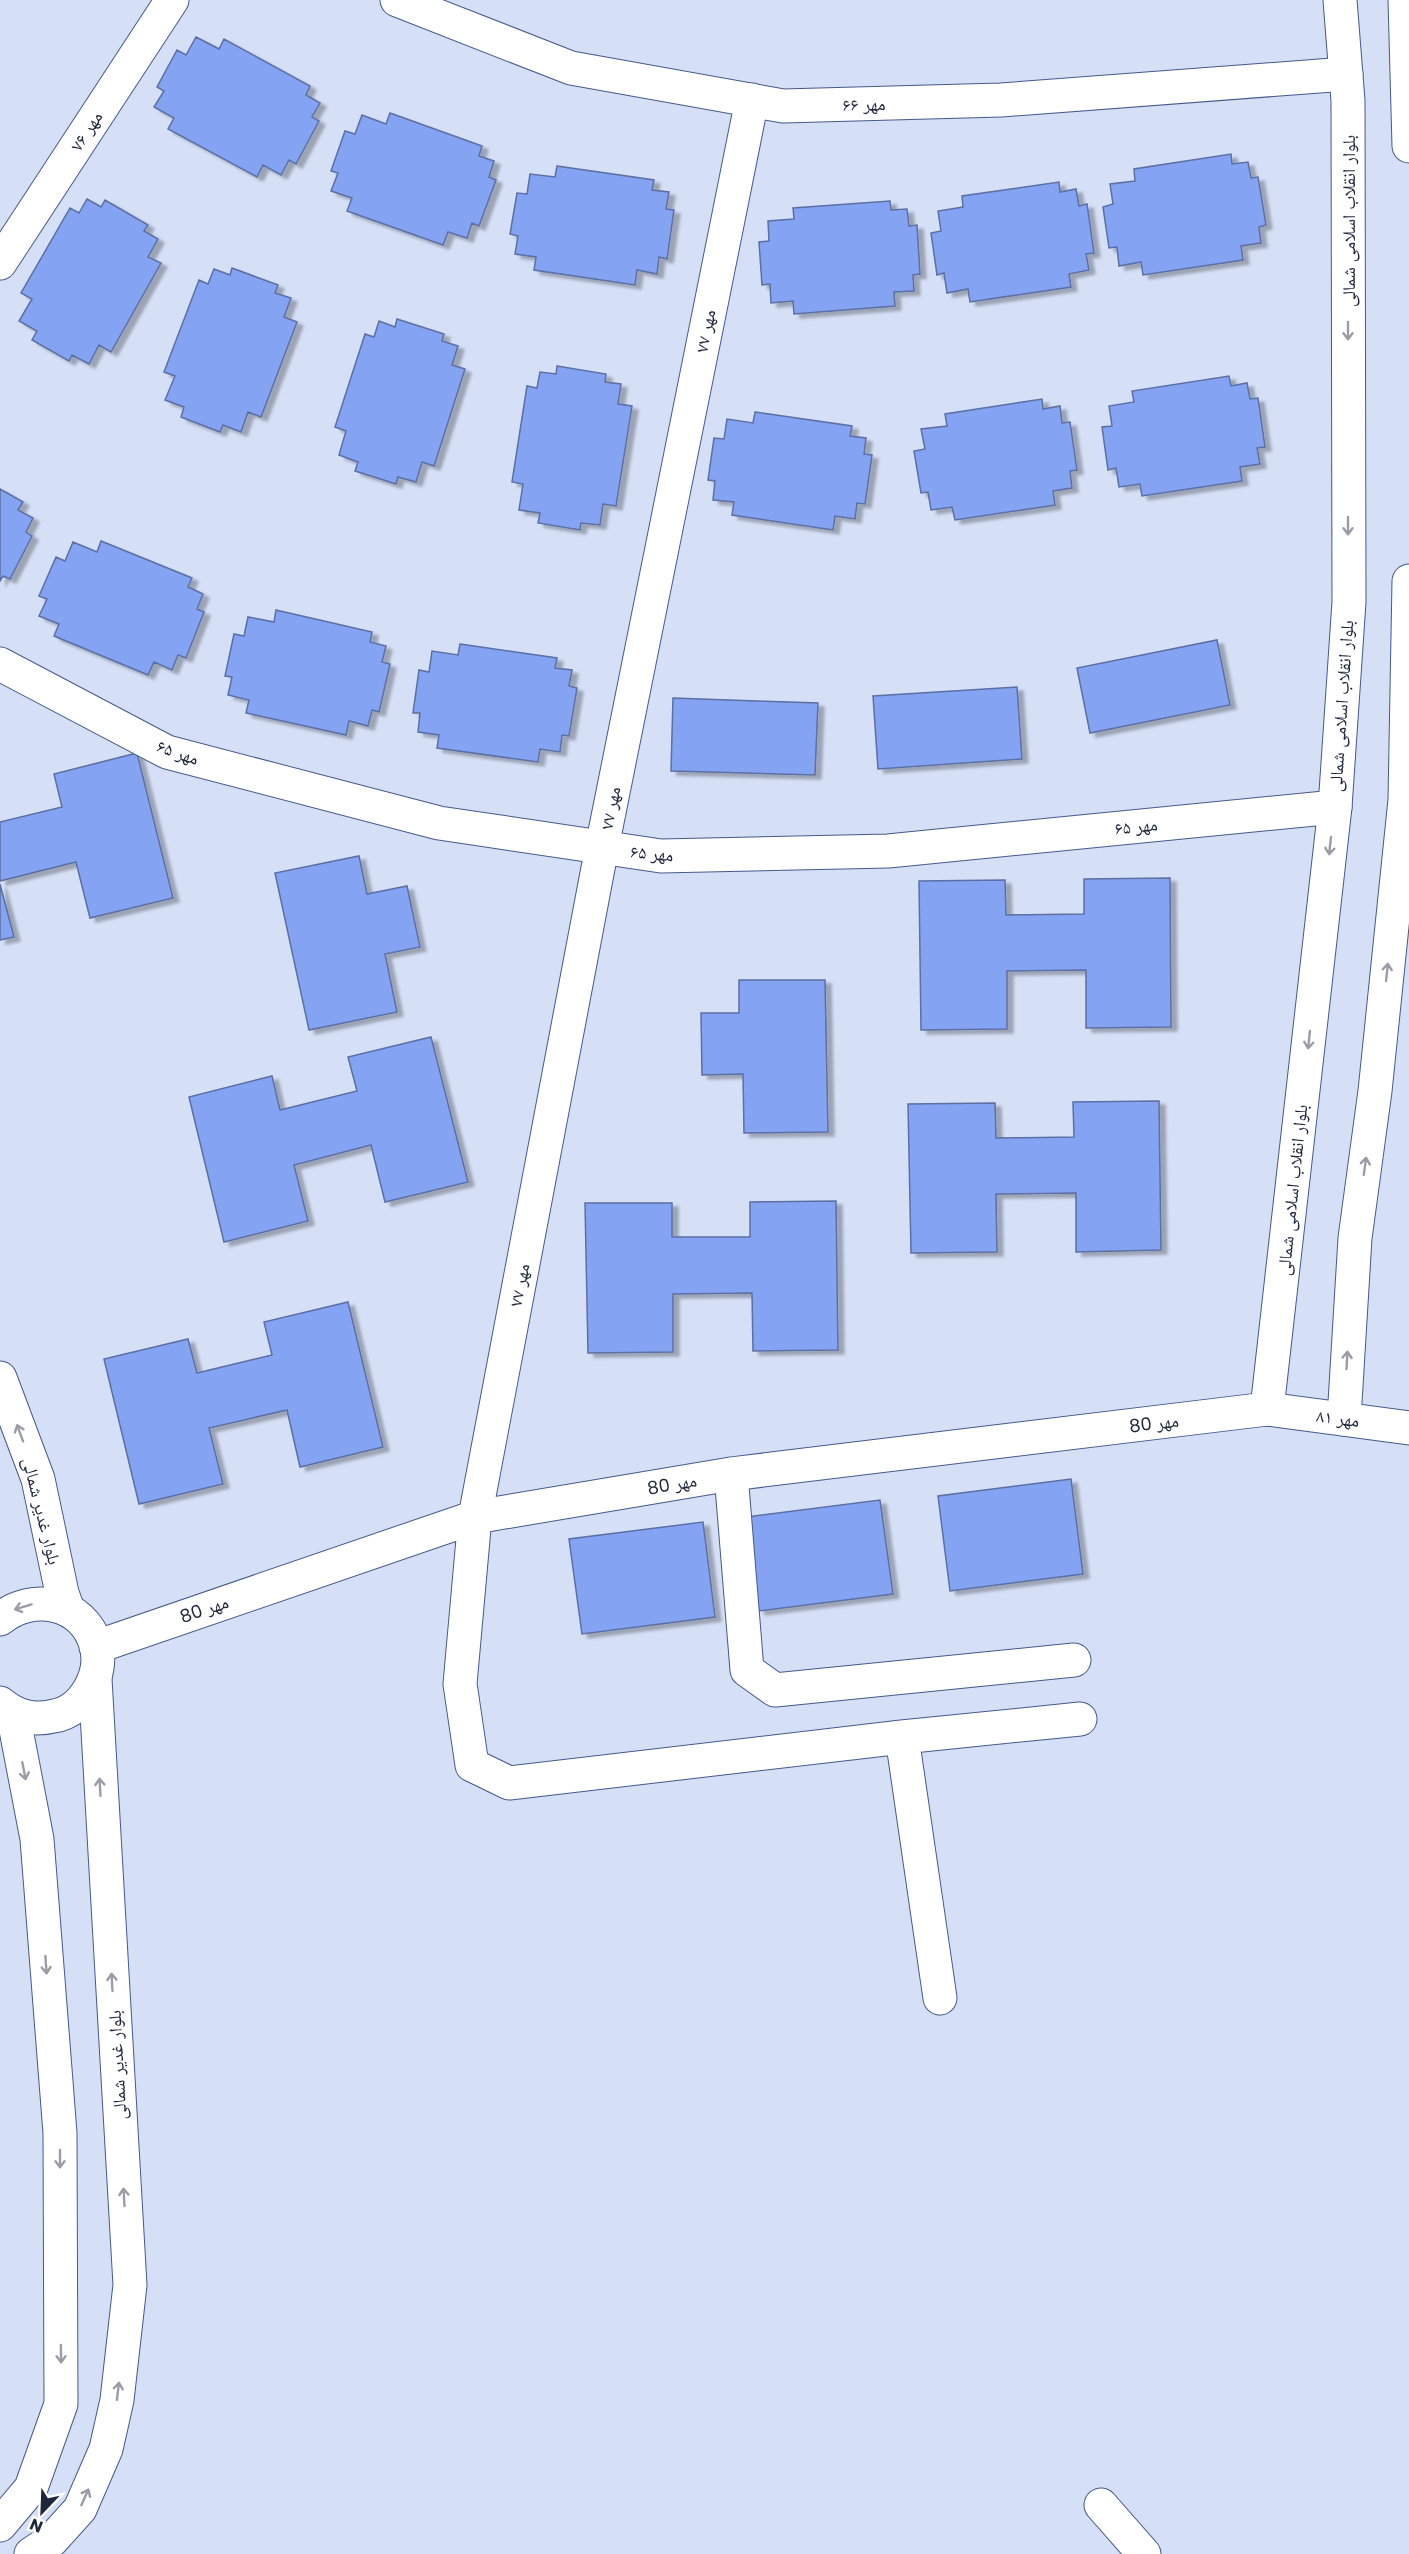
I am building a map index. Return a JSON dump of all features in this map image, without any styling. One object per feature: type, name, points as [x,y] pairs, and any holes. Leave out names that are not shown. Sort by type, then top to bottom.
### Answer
[{"type":"street","name":"مهر ۷۶","points":[[0,263],[172,0]]},
{"type":"street","name":"مهر ۶۶","points":[[397,0],[571,68],[783,105],[1001,100],[1346,74]]},
{"type":"street","name":"بلوار انقلاب اسلامی شمالی","points":[[1267,1409],[1335,807],[1348,602],[1348,100],[1340,0]]},
{"type":"street","points":[[1406,0],[1409,146]]},
{"type":"street","name":"مهر ۷۷","points":[[752,100],[602,847],[475,1517],[460,1684],[472,1765],[509,1783],[902,1737]]},
{"type":"street","points":[[1344,1419],[1355,1238],[1375,1091],[1405,800],[1409,581]]},
{"type":"street","name":"مهر ۶۵","points":[[0,664],[167,752],[439,823],[661,856],[888,850],[1335,807]]},
{"type":"street","name":"بلوار غدیر شمالی","points":[[0,1378],[38,1479],[62,1593],[68,1610]]},
{"type":"street","name":"مهر ۸۱","points":[[1267,1409],[1409,1428]]},
{"type":"street","name":"مهر 80","points":[[96,1647],[475,1517],[730,1474],[1267,1409]]},
{"type":"street","points":[[730,1474],[747,1670],[775,1690],[1074,1660]]},
{"type":"street","points":[[0,1619],[10,1611],[29,1604],[49,1604],[68,1610],[86,1626],[96,1647]]},
{"type":"street","name":"بلوار غدیر شمالی","points":[[31,2554],[52,2540],[80,2509],[106,2449],[117,2400],[130,2285],[95,1679],[96,1647]]},
{"type":"street","points":[[7,1708],[38,1720],[62,1715],[82,1701],[95,1679]]},
{"type":"street","points":[[0,2525],[31,2488],[62,2404],[60,2133],[36,1839],[7,1708]]},
{"type":"street","points":[[940,1998],[902,1737],[1080,1719]]},
{"type":"street","points":[[1101,2505],[1144,2554]]},
{"type":"building","points":[[196,37],[219,49],[224,39],[310,86],[306,95],[320,103],[312,117],[319,121],[296,164],[289,160],[281,175],[263,165],[257,177],[168,129],[174,118],[154,107],[164,91],[157,87],[177,50],[186,55]]},
{"type":"building","points":[[390,113],[482,146],[479,156],[494,161],[489,177],[496,180],[479,226],[472,223],[467,238],[448,232],[443,245],[347,211],[352,198],[331,191],[338,173],[331,171],[345,131],[355,134],[362,115],[386,124]]},
{"type":"building","points":[[1231,154],[1232,164],[1248,162],[1251,178],[1258,177],[1266,225],[1259,227],[1261,243],[1241,246],[1243,260],[1143,275],[1141,262],[1119,266],[1117,247],[1109,248],[1103,207],[1113,204],[1110,184],[1135,181],[1134,169]]},
{"type":"building","points":[[557,166],[654,180],[652,190],[669,192],[666,209],[674,210],[667,259],[659,257],[657,274],[637,270],[635,285],[534,270],[536,257],[515,254],[518,236],[510,234],[517,193],[527,194],[530,174],[555,177]]},
{"type":"building","points":[[1059,182],[1060,192],[1076,189],[1079,206],[1087,204],[1094,253],[1086,254],[1089,270],[1069,274],[1071,287],[970,302],[968,289],[947,293],[944,273],[937,275],[931,233],[941,231],[938,211],[963,207],[962,196]]},
{"type":"building","points":[[87,199],[101,207],[105,200],[148,225],[144,231],[158,239],[148,257],[161,263],[111,352],[99,345],[89,364],[72,355],[69,361],[32,340],[37,331],[19,321],[32,299],[21,293],[70,208],[79,213]]},
{"type":"building","points":[[890,201],[891,210],[907,209],[909,226],[917,225],[920,274],[913,275],[914,291],[894,292],[895,306],[794,314],[793,301],[771,303],[770,284],[762,285],[759,242],[769,241],[768,221],[794,219],[793,208]]},
{"type":"building","points":[[232,268],[278,285],[275,293],[291,298],[284,317],[297,322],[261,417],[248,412],[241,432],[223,425],[220,432],[181,417],[184,407],[165,400],[175,376],[164,372],[199,280],[208,284],[214,269],[230,275]]},
{"type":"building","points":[[397,319],[444,334],[442,341],[458,346],[452,365],[465,369],[434,466],[422,462],[416,482],[398,477],[396,484],[355,471],[358,462],[339,455],[346,431],[335,427],[365,334],[374,337],[379,321],[395,327]]},
{"type":"building","points":[[557,366],[606,374],[605,382],[621,384],[618,404],[632,406],[616,506],[603,504],[600,525],[581,523],[580,530],[538,523],[540,513],[519,510],[523,484],[512,482],[527,386],[537,388],[540,372],[556,374]]},
{"type":"building","points":[[1229,376],[1231,386],[1247,383],[1250,399],[1258,398],[1265,447],[1257,448],[1260,464],[1240,467],[1242,481],[1142,496],[1140,484],[1119,487],[1116,468],[1108,470],[1102,427],[1112,426],[1109,406],[1134,402],[1132,391]]},
{"type":"building","points":[[1042,399],[1043,409],[1060,406],[1062,423],[1070,422],[1077,470],[1070,471],[1072,488],[1053,491],[1055,505],[955,520],[952,507],[931,510],[928,492],[921,493],[914,451],[925,449],[921,429],[947,426],[945,414]]},
{"type":"building","points":[[755,412],[852,426],[850,436],[866,438],[864,454],[872,455],[865,504],[857,503],[855,519],[835,516],[833,530],[732,515],[734,502],[713,500],[715,481],[708,480],[714,438],[724,439],[727,419],[753,423]]},
{"type":"building","points":[[0,489],[23,502],[18,510],[33,518],[26,532],[32,536],[10,579],[3,576],[0,581]]},
{"type":"building","points":[[101,541],[192,578],[188,587],[203,594],[197,609],[204,612],[186,658],[178,655],[172,670],[154,662],[148,675],[54,636],[59,624],[39,616],[47,599],[39,596],[56,557],[65,561],[73,542],[97,552]]},
{"type":"building","points":[[276,610],[372,632],[370,642],[386,646],[382,662],[390,664],[379,712],[372,710],[368,726],[349,721],[346,735],[246,713],[249,700],[228,695],[232,677],[225,676],[234,634],[244,636],[248,617],[274,622]]},
{"type":"building","points":[[1217,640],[1230,705],[1090,733],[1077,668]]},
{"type":"building","points":[[460,644],[557,658],[555,668],[572,670],[569,686],[577,688],[569,736],[562,735],[560,752],[540,749],[538,762],[437,748],[439,735],[418,732],[420,713],[413,713],[419,670],[429,672],[432,651],[458,655]]},
{"type":"building","points":[[1017,687],[1022,759],[878,769],[873,696]]},
{"type":"building","points":[[673,698],[818,703],[815,775],[671,771]]},
{"type":"building","points":[[137,753],[173,898],[90,918],[76,862],[0,881],[0,822],[62,807],[54,774]]},
{"type":"building","points":[[359,856],[367,894],[407,886],[420,947],[385,954],[397,1012],[309,1030],[275,873]]},
{"type":"building","points":[[1170,878],[1171,1027],[1086,1028],[1086,970],[1007,971],[1007,1029],[921,1030],[919,881],[1005,880],[1006,915],[1084,914],[1084,879]]},
{"type":"building","points":[[0,884],[14,937],[0,940]]},
{"type":"building","points":[[739,980],[825,980],[828,1132],[744,1133],[743,1074],[702,1075],[701,1013],[739,1013]]},
{"type":"building","points":[[431,1037],[468,1182],[385,1202],[371,1145],[294,1165],[308,1221],[224,1242],[189,1097],[272,1076],[280,1110],[357,1091],[348,1057]]},
{"type":"building","points":[[1159,1101],[1161,1250],[1076,1252],[1076,1193],[996,1194],[997,1252],[911,1253],[908,1104],[995,1103],[996,1138],[1074,1137],[1073,1102]]},
{"type":"building","points":[[836,1201],[838,1350],[753,1351],[752,1293],[673,1294],[673,1352],[588,1353],[585,1203],[672,1203],[672,1237],[750,1237],[750,1202]]},
{"type":"building","points":[[348,1302],[383,1447],[300,1467],[287,1410],[209,1428],[223,1484],[139,1504],[104,1359],[188,1339],[197,1373],[272,1355],[264,1322]]},
{"type":"building","points":[[1071,1479],[1083,1574],[950,1591],[938,1496]]},
{"type":"building","points":[[880,1500],[893,1594],[759,1611],[747,1517]]},
{"type":"building","points":[[703,1522],[715,1617],[582,1634],[569,1539]]}]
